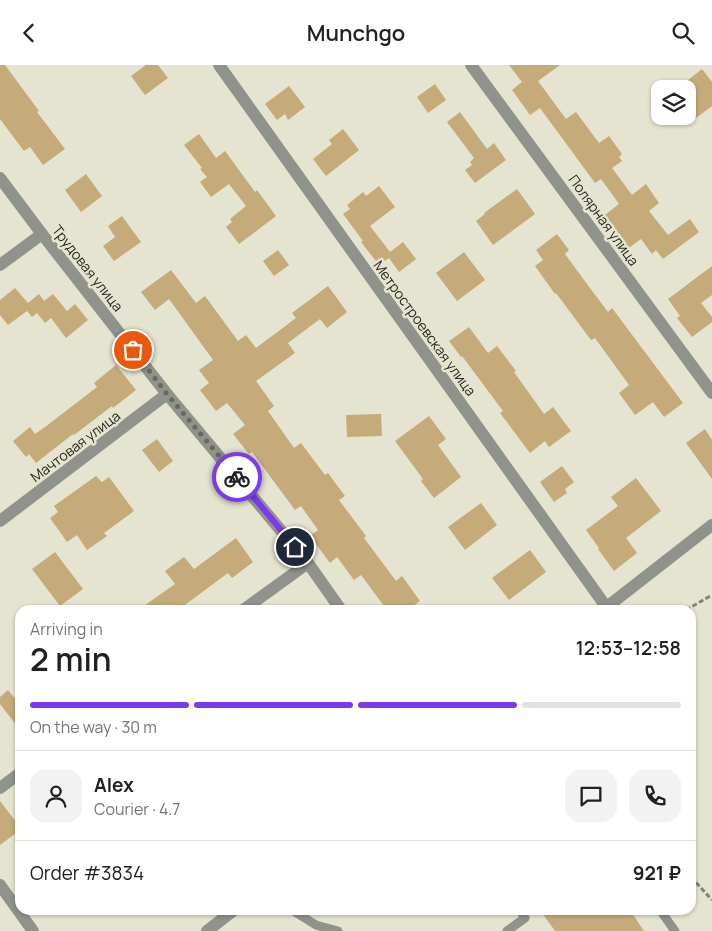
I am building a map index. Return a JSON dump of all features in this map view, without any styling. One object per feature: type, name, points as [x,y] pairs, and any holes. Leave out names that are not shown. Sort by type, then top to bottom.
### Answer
[{"type":"street","name":"Метростроевская улица","points":[[219,65],[602,605]]},
{"type":"street","name":"Полярная улица","points":[[471,65],[712,393]]},
{"type":"street","name":"Трудовая улица","points":[[0,178],[167,394],[308,563],[337,605]]},
{"type":"street","points":[[0,265],[42,234]]},
{"type":"street","name":"Мачтовая улица","points":[[0,521],[167,394]]},
{"type":"street","points":[[610,605],[712,525]]},
{"type":"street","points":[[250,605],[308,563]]},
{"type":"street","points":[[0,788],[15,777]]},
{"type":"street","points":[[0,885],[15,906]]},
{"type":"street","points":[[22,915],[33,931]]},
{"type":"street","points":[[206,931],[227,915]]},
{"type":"lane","points":[[300,915],[316,925],[338,931]]},
{"type":"lane","points":[[507,931],[525,918],[523,915]]},
{"type":"lane","points":[[664,915],[675,931]]},
{"type":"path","points":[[695,605],[712,595]]},
{"type":"path","points":[[696,882],[712,900]]},
{"type":"building","points":[[0,65],[5,65],[65,149],[43,165],[30,147],[24,151],[0,119]]},
{"type":"building","points":[[146,65],[158,65],[168,78],[145,95],[131,76]]},
{"type":"building","points":[[509,65],[560,65],[538,81],[566,119],[576,112],[599,143],[609,136],[622,154],[619,157],[622,161],[612,168],[632,195],[646,184],[659,203],[649,211],[668,235],[690,219],[699,232],[663,259],[656,250],[652,254],[641,239],[626,250],[617,237],[620,235],[605,215],[619,204],[601,179],[595,183],[540,108],[530,115],[512,90],[522,82]]},
{"type":"building","points":[[702,69],[712,82],[712,106],[696,118],[696,80],[688,80]]},
{"type":"building","points":[[435,84],[446,100],[428,113],[417,97]]},
{"type":"building","points":[[289,86],[305,107],[288,120],[285,114],[277,120],[265,104]]},
{"type":"building","points":[[460,112],[487,149],[494,143],[506,160],[475,183],[465,170],[472,165],[470,162],[474,158],[447,122]]},
{"type":"building","points":[[343,129],[359,150],[326,176],[313,159],[332,144],[329,140]]},
{"type":"building","points":[[199,134],[216,158],[225,151],[255,192],[257,190],[276,216],[239,244],[226,227],[232,222],[230,219],[246,206],[229,184],[211,197],[200,182],[207,177],[184,145]]},
{"type":"building","points":[[86,174],[102,196],[81,212],[65,190]]},
{"type":"building","points":[[379,186],[395,207],[370,226],[390,252],[403,242],[416,259],[399,272],[389,258],[379,265],[343,214],[350,209],[347,205],[363,192],[366,196]]},
{"type":"building","points":[[517,189],[535,214],[493,245],[476,221]]},
{"type":"building","points":[[122,216],[141,242],[114,261],[103,246],[115,237],[108,226]]},
{"type":"building","points":[[557,234],[569,250],[565,254],[587,284],[608,312],[612,308],[683,403],[664,417],[653,402],[635,415],[619,393],[629,385],[595,338],[591,340],[535,266],[543,260],[536,250]]},
{"type":"building","points":[[278,250],[289,265],[274,276],[263,261]]},
{"type":"building","points":[[464,252],[485,280],[457,301],[436,273]]},
{"type":"building","points":[[712,266],[712,295],[701,303],[712,317],[712,322],[692,337],[677,318],[680,316],[668,299]]},
{"type":"building","points":[[171,270],[196,303],[205,296],[238,341],[246,335],[256,348],[296,318],[292,313],[328,286],[347,312],[327,328],[320,319],[288,343],[295,353],[256,381],[274,406],[268,411],[294,448],[301,443],[325,475],[328,473],[345,496],[339,500],[366,536],[364,538],[396,581],[402,576],[420,601],[415,605],[383,605],[361,575],[354,580],[337,557],[330,563],[310,536],[318,530],[301,506],[295,510],[252,452],[249,454],[233,434],[245,425],[227,403],[216,411],[200,390],[209,383],[199,370],[213,360],[169,299],[155,310],[141,292]]},
{"type":"building","points":[[15,288],[28,303],[39,294],[44,301],[53,294],[67,311],[75,304],[88,320],[66,338],[51,318],[45,323],[37,313],[32,317],[27,311],[8,325],[0,315],[0,300]]},
{"type":"building","points":[[469,327],[488,353],[497,346],[544,414],[553,407],[571,431],[549,447],[545,441],[530,453],[500,413],[503,411],[449,341]]},
{"type":"building","points":[[116,365],[136,390],[113,408],[112,406],[73,434],[36,463],[29,454],[26,457],[13,441],[30,427],[35,434],[45,427],[97,387],[94,383]]},
{"type":"building","points":[[381,414],[382,436],[347,437],[346,415]]},
{"type":"building","points":[[429,416],[446,439],[438,445],[461,477],[434,498],[421,481],[423,479],[395,441]]},
{"type":"building","points":[[705,429],[712,440],[712,479],[686,443]]},
{"type":"building","points":[[157,439],[173,461],[159,472],[142,450]]},
{"type":"building","points":[[562,466],[574,482],[565,489],[567,493],[554,502],[540,482]]},
{"type":"building","points":[[96,476],[102,482],[109,477],[134,511],[104,533],[107,536],[87,550],[77,535],[67,542],[50,518],[58,512],[54,506]]},
{"type":"building","points":[[636,478],[661,511],[626,538],[637,553],[614,571],[586,530],[618,506],[611,497]]},
{"type":"building","points":[[481,503],[497,525],[465,550],[448,527]]},
{"type":"building","points":[[236,538],[253,562],[232,578],[228,573],[185,605],[145,605],[175,584],[165,571],[184,557],[194,569]]},
{"type":"building","points":[[530,550],[546,572],[509,600],[492,578]]},
{"type":"building","points":[[55,552],[83,589],[59,605],[32,569]]},
{"type":"building","points":[[8,690],[15,699],[15,724],[0,704],[0,697]]},
{"type":"building","points":[[0,801],[15,820],[15,834],[0,845]]},
{"type":"building","points":[[544,915],[633,915],[644,931],[555,931]]},
{"type":"way so far","points":[[133,350],[167,394],[237,477]]},
{"type":"route","points":[[237,477],[295,547]]}]
